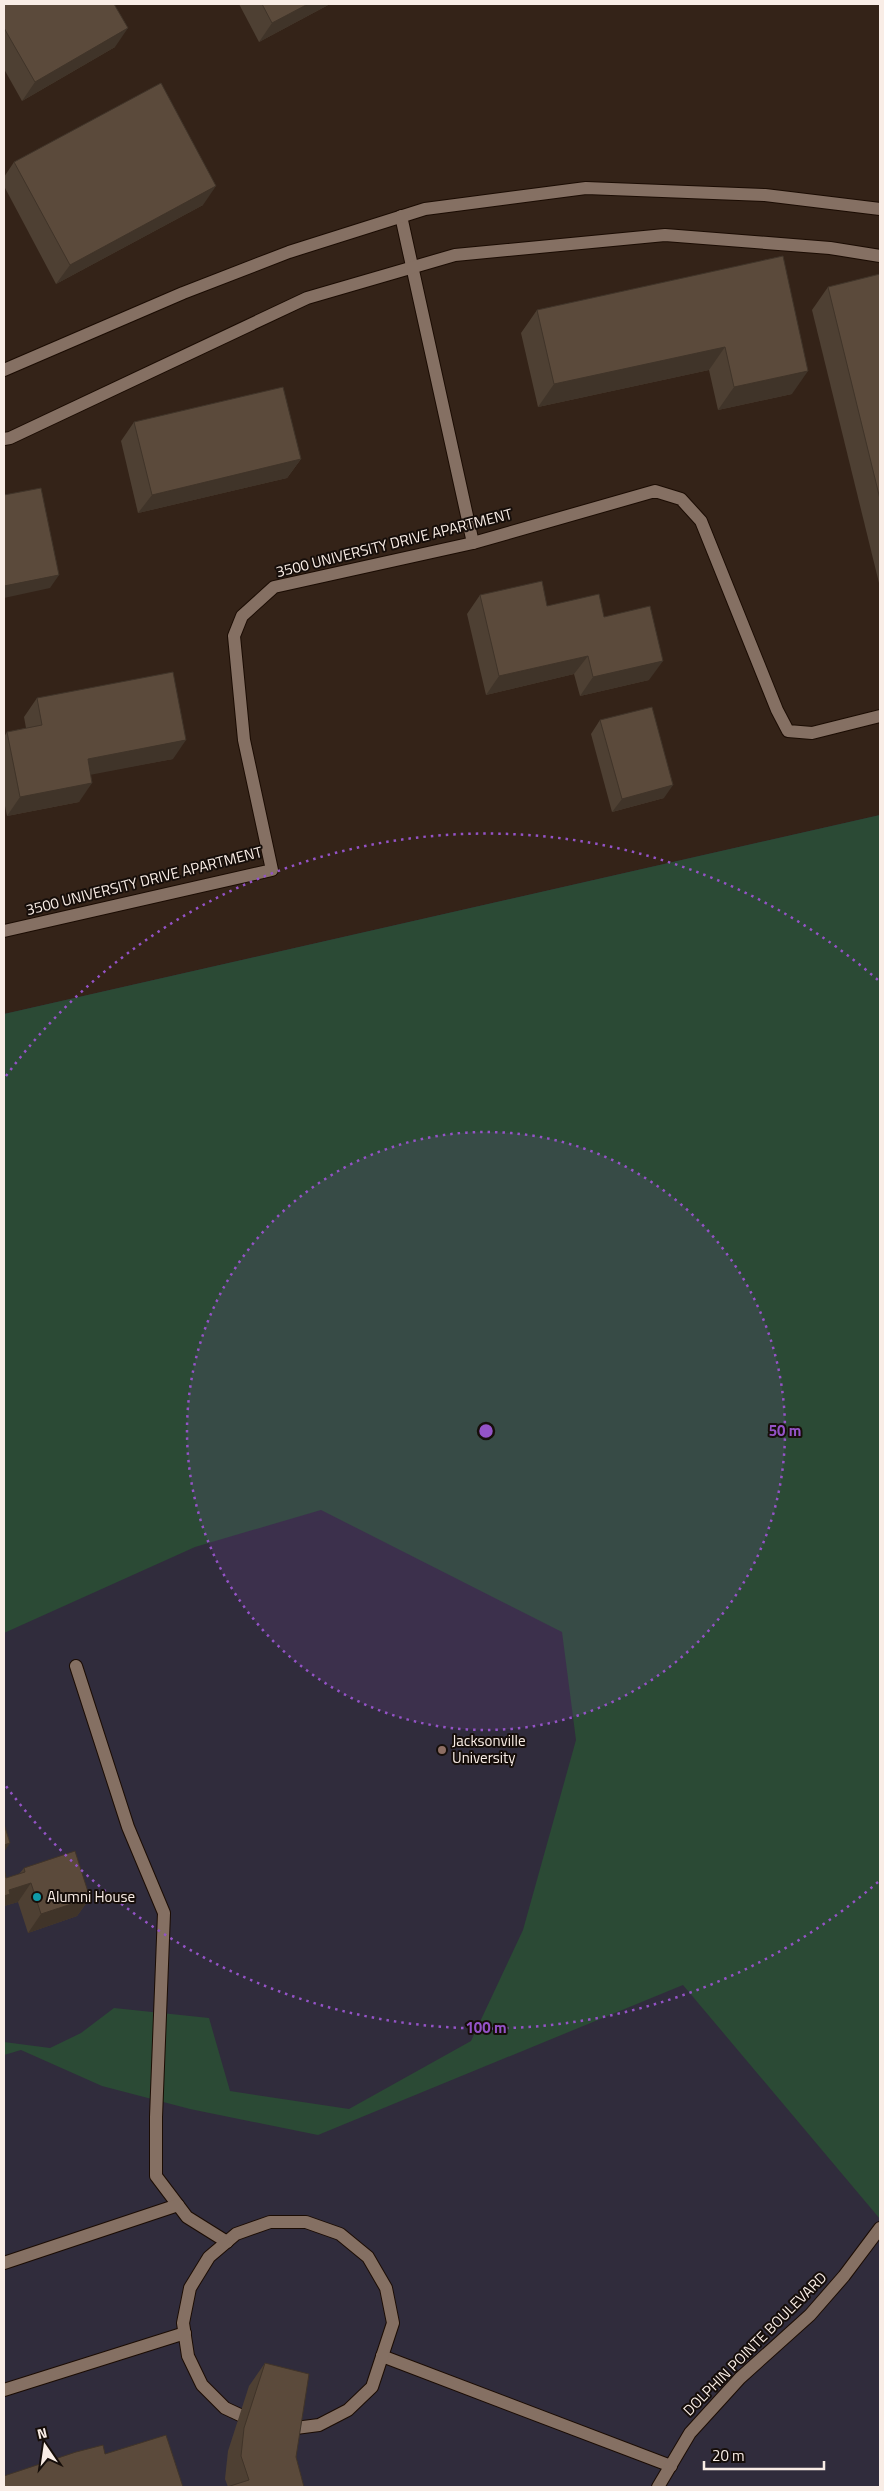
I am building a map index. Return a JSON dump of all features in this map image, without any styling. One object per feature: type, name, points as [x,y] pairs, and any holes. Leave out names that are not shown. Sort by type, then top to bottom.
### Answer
[{"type":"street","points":[[4,370],[183,293],[289,252],[424,209],[586,188],[765,195],[880,209]]},
{"type":"street","points":[[402,216],[473,543]]},
{"type":"street","points":[[4,439],[10,438],[170,364],[307,298],[455,255],[664,235],[830,248],[880,256]]},
{"type":"street","name":"3500 UNIVERSITY DRIVE APARTMENT","points":[[4,932],[272,870],[244,740],[234,636],[242,616],[274,587],[473,543],[655,491],[681,499],[701,521],[776,710],[788,731],[812,733],[880,716]]},
{"type":"street","points":[[76,1666],[128,1827],[164,1913],[156,2176],[187,2217],[227,2242]]},
{"type":"street","points":[[4,2263],[178,2205]]},
{"type":"street","points":[[240,2415],[225,2408],[202,2385],[188,2356],[183,2324],[190,2288],[209,2257],[236,2234],[270,2222],[306,2222],[340,2234],[368,2257],[386,2288],[393,2323],[372,2387],[348,2410],[319,2425],[288,2429]]},
{"type":"street","name":"DOLPHIN POINTE BOULEVARD","points":[[658,2487],[690,2433],[740,2378],[810,2315],[844,2276],[880,2228]]},
{"type":"street","points":[[4,2390],[185,2333]]},
{"type":"street","points":[[382,2356],[671,2466]]},
{"type":"shaded area","name":"Jacksonville University","points":[[880,815],[880,2487],[4,2487],[4,1014]]},
{"type":"green space","points":[[880,815],[880,2219],[683,1985],[318,2135],[190,2109],[102,2086],[21,2050],[4,2055],[4,2042],[50,2048],[81,2033],[114,2008],[209,2018],[230,2091],[349,2109],[471,2041],[523,1930],[576,1740],[562,1632],[321,1510],[195,1547],[4,1633],[4,1014]]},
{"type":"building","points":[[4,4],[114,4],[128,28],[35,82],[4,28]]},
{"type":"building","points":[[262,4],[308,4],[272,23]]},
{"type":"building","points":[[161,83],[216,186],[70,265],[14,162]]},
{"type":"building","points":[[783,256],[808,371],[734,387],[725,347],[554,384],[537,310]]},
{"type":"building","points":[[880,274],[880,499],[828,287]]},
{"type":"building","points":[[283,387],[301,459],[152,495],[134,422]]},
{"type":"building","points":[[41,488],[59,575],[4,586],[4,495]]},
{"type":"building","points":[[542,581],[547,606],[599,594],[604,617],[650,606],[663,661],[593,677],[588,656],[499,676],[480,595]]},
{"type":"building","points":[[173,672],[186,740],[88,759],[92,783],[20,797],[7,732],[42,725],[37,698]]},
{"type":"building","points":[[652,707],[673,785],[622,799],[600,720]]},
{"type":"building","points":[[4,1824],[10,1843],[4,1845]]},
{"type":"building","points":[[75,1851],[90,1898],[41,1914],[31,1883],[9,1890],[10,1894],[4,1896],[4,1868],[6,1878],[25,1872],[24,1868]]},
{"type":"building","points":[[265,2363],[309,2374],[296,2457],[304,2487],[227,2487],[249,2480],[241,2456],[244,2428]]},
{"type":"building","points":[[166,2435],[183,2487],[4,2487],[4,2476],[76,2452],[103,2445],[105,2454]]},
{"type":"place","name":"Jacksonville University","points":[[442,1750]]},
{"type":"place","name":"Alumni House","points":[[37,1897]]}]
